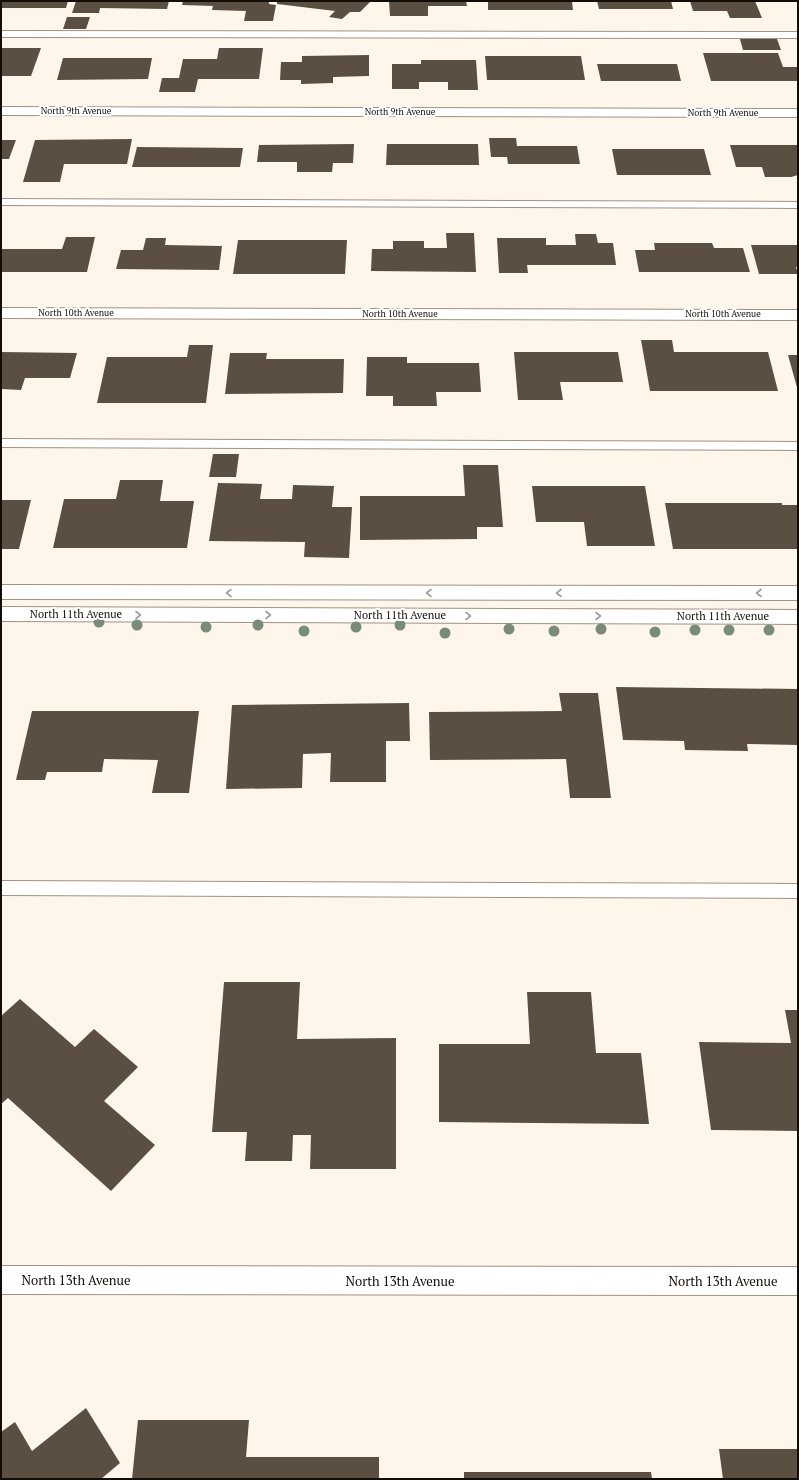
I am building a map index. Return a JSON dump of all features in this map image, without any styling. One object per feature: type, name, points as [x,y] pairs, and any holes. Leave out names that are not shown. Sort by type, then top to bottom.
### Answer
[{"type":"street","name":"North 9th Avenue","points":[[1,111],[798,113]]},
{"type":"street","name":"North 10th Avenue","points":[[1,313],[798,315]]},
{"type":"street","name":"North 11th Avenue","points":[[1,592],[798,593]]},
{"type":"street","name":"North 11th Avenue","points":[[1,614],[798,617]]},
{"type":"street","name":"North 13th Avenue","points":[[1,1280],[798,1282]]},
{"type":"lane","points":[[1,34],[798,35]]},
{"type":"lane","points":[[1,202],[798,205]]},
{"type":"lane","points":[[1,443],[798,446]]},
{"type":"lane","points":[[1,888],[798,891]]},
{"type":"building","points":[[1,1],[68,1],[66,8],[1,8]]},
{"type":"building","points":[[76,1],[169,1],[167,9],[100,8],[99,13],[72,13]]},
{"type":"building","points":[[183,1],[269,1],[269,4],[276,5],[273,21],[244,21],[246,11],[212,10],[213,6],[182,5]]},
{"type":"building","points":[[277,1],[371,1],[360,12],[350,12],[342,19],[329,17],[335,11],[277,4]]},
{"type":"building","points":[[389,1],[466,1],[467,6],[428,6],[428,16],[390,16]]},
{"type":"building","points":[[488,1],[572,1],[573,10],[488,10]]},
{"type":"building","points":[[597,1],[671,1],[673,9],[599,9]]},
{"type":"building","points":[[690,1],[755,1],[762,18],[730,18],[727,11],[693,11]]},
{"type":"building","points":[[67,17],[90,17],[86,29],[63,29]]},
{"type":"building","points":[[740,39],[777,39],[781,50],[743,50]]},
{"type":"building","points":[[1,48],[41,48],[31,76],[1,76]]},
{"type":"building","points":[[219,48],[263,48],[259,79],[198,79],[195,92],[159,92],[162,78],[179,78],[183,59],[217,59]]},
{"type":"building","points":[[703,53],[778,53],[783,67],[797,67],[798,81],[711,81]]},
{"type":"building","points":[[369,55],[369,76],[333,77],[333,83],[301,84],[301,80],[280,80],[281,62],[302,62],[302,56]]},
{"type":"building","points":[[485,56],[581,56],[585,80],[487,80]]},
{"type":"building","points":[[63,58],[152,58],[148,79],[57,80]]},
{"type":"building","points":[[421,60],[476,60],[478,90],[448,90],[448,82],[419,82],[419,89],[392,89],[392,64],[421,64]]},
{"type":"building","points":[[597,64],[677,64],[681,81],[601,81]]},
{"type":"building","points":[[489,138],[516,138],[517,146],[577,146],[580,164],[508,164],[507,157],[491,157]]},
{"type":"building","points":[[132,139],[127,164],[64,164],[60,182],[23,182],[35,140]]},
{"type":"building","points":[[1,140],[16,140],[9,159],[1,159]]},
{"type":"building","points":[[354,144],[353,163],[333,163],[332,172],[297,172],[297,162],[257,162],[259,145]]},
{"type":"building","points":[[387,144],[478,144],[479,165],[386,165]]},
{"type":"building","points":[[730,145],[798,145],[798,175],[791,177],[765,177],[762,167],[736,167]]},
{"type":"building","points":[[137,147],[243,148],[240,167],[132,167]]},
{"type":"building","points":[[612,149],[704,149],[711,175],[617,175]]},
{"type":"building","points":[[446,233],[474,233],[476,272],[371,271],[372,249],[393,249],[393,241],[424,241],[424,248],[447,248]]},
{"type":"building","points":[[575,234],[596,234],[598,243],[613,243],[616,265],[527,265],[528,273],[499,273],[497,238],[546,238],[546,245],[576,245]]},
{"type":"building","points":[[66,237],[95,237],[87,272],[1,272],[1,249],[62,249]]},
{"type":"building","points":[[146,238],[166,238],[165,245],[222,246],[219,270],[116,269],[121,250],[143,250]]},
{"type":"building","points":[[238,240],[347,240],[345,274],[233,274]]},
{"type":"building","points":[[654,243],[712,243],[714,248],[743,248],[750,272],[639,272],[635,250],[655,250]]},
{"type":"building","points":[[751,245],[798,245],[798,267],[796,267],[798,274],[759,274]]},
{"type":"building","points":[[641,340],[672,340],[674,352],[768,352],[778,391],[650,391]]},
{"type":"building","points":[[189,345],[213,345],[206,403],[97,403],[107,357],[187,357]]},
{"type":"building","points":[[1,352],[77,353],[70,378],[25,378],[21,390],[1,389]]},
{"type":"building","points":[[514,352],[618,352],[623,382],[560,382],[563,400],[518,400]]},
{"type":"building","points":[[230,353],[267,353],[266,359],[344,359],[343,393],[225,394]]},
{"type":"building","points":[[788,355],[798,355],[798,391]]},
{"type":"building","points":[[367,357],[407,357],[407,363],[479,363],[481,392],[436,392],[437,406],[393,406],[393,396],[366,396]]},
{"type":"building","points":[[213,454],[239,454],[236,477],[209,477]]},
{"type":"building","points":[[463,465],[498,465],[503,527],[477,527],[477,539],[360,540],[360,496],[465,496]]},
{"type":"building","points":[[120,480],[163,480],[160,501],[194,501],[187,548],[53,548],[64,499],[116,499]]},
{"type":"building","points":[[218,483],[262,484],[260,499],[292,499],[293,485],[334,486],[332,507],[352,507],[349,558],[304,557],[305,542],[209,541]]},
{"type":"building","points":[[532,486],[645,486],[655,546],[587,546],[584,522],[536,522]]},
{"type":"building","points":[[1,500],[31,500],[19,549],[1,549]]},
{"type":"building","points":[[665,503],[782,503],[782,505],[798,505],[798,549],[673,549]]},
{"type":"building","points":[[616,687],[798,689],[798,745],[747,744],[748,751],[685,750],[684,741],[623,740]]},
{"type":"building","points":[[559,693],[598,693],[611,798],[570,798],[566,759],[430,760],[429,712],[562,711]]},
{"type":"building","points":[[409,703],[410,741],[386,741],[386,782],[330,782],[331,753],[303,754],[302,788],[226,789],[232,705]]},
{"type":"building","points":[[32,711],[199,711],[189,793],[152,793],[158,760],[104,759],[102,772],[47,772],[45,780],[16,780]]},
{"type":"building","points":[[224,982],[300,982],[297,1039],[396,1038],[396,1169],[310,1169],[311,1135],[293,1135],[292,1161],[245,1161],[247,1132],[212,1132]]},
{"type":"building","points":[[527,992],[591,992],[596,1053],[641,1053],[649,1124],[439,1122],[439,1044],[530,1044]]},
{"type":"building","points":[[20,999],[75,1047],[94,1029],[138,1067],[104,1101],[155,1145],[111,1191],[8,1098],[1,1104],[1,1016]]},
{"type":"building","points":[[785,1010],[798,1010],[798,1131],[711,1130],[699,1042],[791,1043]]},
{"type":"building","points":[[86,1408],[120,1463],[101,1479],[1,1479],[1,1432],[15,1422],[32,1451]]},
{"type":"building","points":[[138,1420],[249,1420],[246,1457],[379,1457],[379,1479],[132,1479]]},
{"type":"building","points":[[719,1449],[798,1449],[798,1479],[723,1479]]},
{"type":"building","points":[[464,1472],[651,1472],[652,1479],[464,1479]]}]
